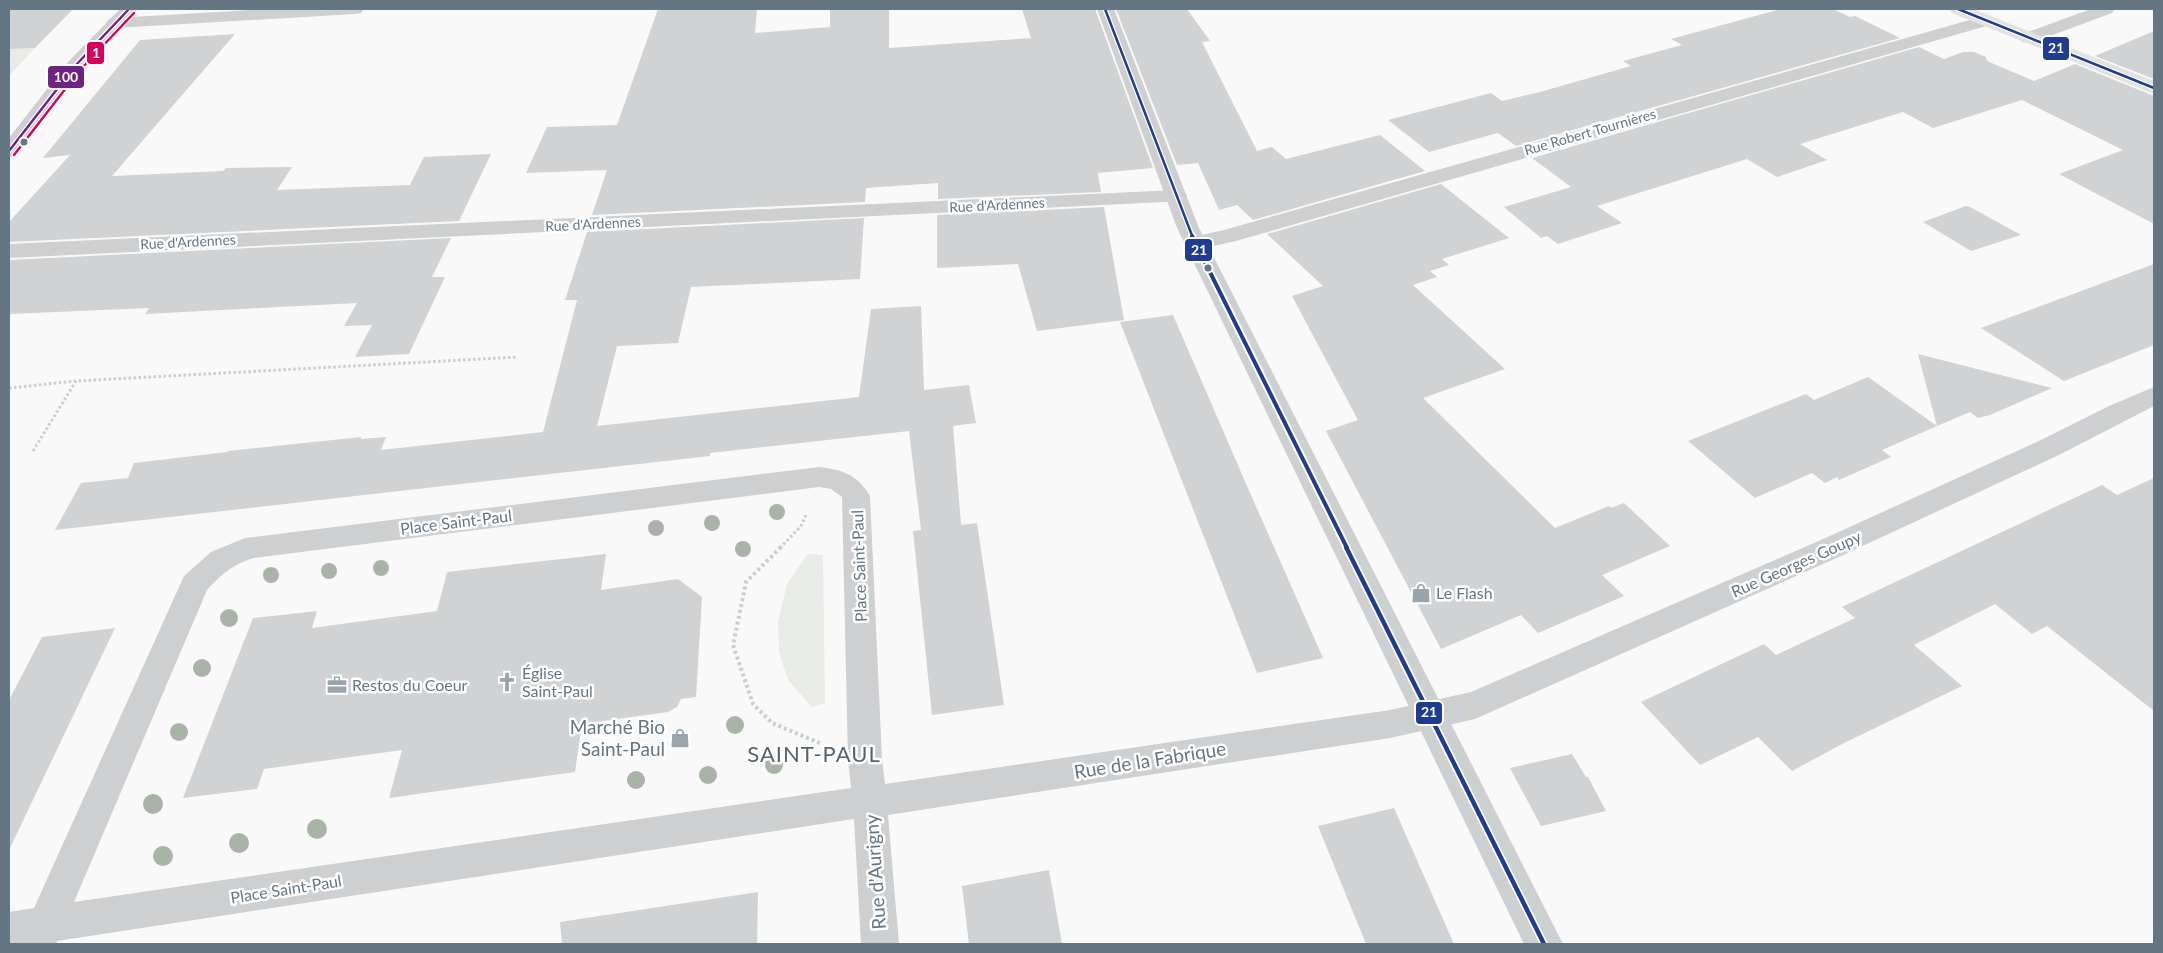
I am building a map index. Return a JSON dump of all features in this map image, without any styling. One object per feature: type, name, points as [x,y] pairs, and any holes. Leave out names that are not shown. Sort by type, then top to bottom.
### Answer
[{"type":"main road","points":[[1944,9],[1984,21]]},
{"type":"main road","points":[[1958,9],[2154,88]]},
{"type":"street","points":[[9,151],[75,66],[129,9]]},
{"type":"street","points":[[115,23],[355,9]]},
{"type":"street","points":[[1105,9],[1176,196],[1196,243],[1544,944]]},
{"type":"street","points":[[2028,38],[2106,9]]},
{"type":"street","name":"Rue Robert Tournières","points":[[1196,243],[1238,233],[1984,21]]},
{"type":"street","name":"Rue d'Ardennes","points":[[9,251],[1176,196]]},
{"type":"street","name":"Rue Georges Goupy","points":[[1430,715],[1475,705],[1598,652],[1975,482],[2154,396]]},
{"type":"street","name":"Place Saint-Paul","points":[[820,477],[841,481],[851,486],[856,496],[859,528],[863,722],[869,801],[41,934],[195,584],[219,559],[235,551],[254,547],[820,477]]},
{"type":"street","name":"Rue de la Fabrique","points":[[869,801],[922,795],[1390,724],[1430,715]]},
{"type":"street","name":"Rue d'Aurigny","points":[[869,801],[880,944]]},
{"type":"street","points":[[9,930],[41,934]]},
{"type":"path","points":[[9,388],[76,381],[518,357]]},
{"type":"path","points":[[33,451],[76,381]]},
{"type":"path","points":[[808,512],[801,526],[746,582],[733,645],[753,704],[772,723],[805,738],[830,746]]},
{"type":"shaded area","points":[[35,48],[9,76],[9,49]]},
{"type":"shaded area","points":[[808,554],[823,555],[825,703],[812,707],[788,680],[779,652],[778,622],[787,584]]},
{"type":"building","points":[[73,9],[35,48],[9,49],[9,10]]},
{"type":"building","points":[[658,9],[757,9],[755,33],[830,27],[830,9],[889,9],[889,48],[1031,38],[1022,9],[1095,9],[1153,168],[1098,173],[1101,192],[938,199],[938,183],[866,188],[865,202],[592,215],[607,170],[526,173],[547,127],[617,125]]},
{"type":"building","points":[[1116,9],[1187,9],[1210,41],[1202,42],[1257,151],[1272,147],[1286,159],[1380,135],[1425,171],[1253,220],[1237,205],[1219,210],[1198,163],[1177,165]]},
{"type":"building","points":[[1781,9],[1833,9],[1850,17],[1855,16],[1900,38],[1516,146],[1498,133],[1429,152],[1388,120],[1491,93],[1502,101],[1540,92],[1631,66],[1623,61],[1682,45],[1671,39]]},
{"type":"building","points":[[2154,31],[2154,79],[2095,56]]},
{"type":"building","points":[[235,34],[112,176],[223,171],[226,168],[292,167],[277,190],[410,185],[424,157],[491,154],[459,221],[9,242],[9,222],[70,155],[43,158],[140,40]]},
{"type":"building","points":[[1919,47],[1944,59],[1963,52],[1974,52],[1986,57],[1987,61],[2034,81],[2075,64],[2154,96],[2154,224],[2059,174],[2123,150],[2022,100],[1933,128],[1903,112],[1800,144],[1827,160],[1777,177],[1747,159],[1597,206],[1622,223],[1558,244],[1547,236],[1541,238],[1504,207],[1571,187],[1532,158]]},
{"type":"building","points":[[1441,184],[1509,238],[1442,259],[1449,265],[1430,271],[1437,277],[1413,285],[1505,369],[1423,398],[1555,528],[1609,506],[1611,508],[1624,503],[1670,546],[1602,575],[1624,596],[1538,633],[1521,615],[1441,649],[1326,431],[1358,420],[1292,296],[1323,286],[1267,234]]},
{"type":"building","points":[[1966,206],[2021,235],[1971,251],[1923,222]]},
{"type":"building","points":[[1104,207],[1124,320],[1037,331],[1018,264],[937,268],[937,215]]},
{"type":"building","points":[[864,218],[860,279],[691,287],[678,343],[617,346],[597,426],[859,397],[871,309],[921,306],[924,390],[969,385],[976,423],[953,426],[961,525],[977,523],[1004,705],[932,715],[913,531],[921,530],[909,431],[710,453],[710,456],[55,530],[81,483],[128,478],[134,463],[361,437],[361,439],[386,437],[381,450],[543,432],[577,300],[565,300],[587,232]]},
{"type":"building","points":[[451,238],[432,277],[445,277],[409,354],[355,357],[372,325],[344,326],[357,303],[145,314],[149,308],[9,314],[9,260]]},
{"type":"building","points":[[2154,264],[2154,345],[2064,381],[1981,328]]},
{"type":"building","points":[[1173,315],[1323,658],[1257,673],[1120,322]]},
{"type":"building","points":[[1918,354],[2052,388],[1990,415],[1978,418],[1970,412],[1937,426]]},
{"type":"building","points":[[1868,377],[1937,426],[1882,450],[1891,457],[1839,480],[1837,477],[1825,483],[1812,473],[1755,498],[1688,441],[1806,394],[1814,400]]},
{"type":"building","points":[[2154,478],[2154,711],[2047,626],[2032,634],[1995,604],[1914,645],[1962,686],[1844,743],[1792,771],[1758,737],[1700,765],[1641,702],[1764,644],[1776,655],[1855,618],[1842,607],[2102,485],[2117,495]]},
{"type":"building","name":"Église Saint-Paul","points":[[606,554],[601,590],[678,579],[702,597],[696,697],[681,699],[677,707],[668,712],[582,724],[575,772],[389,798],[402,750],[264,769],[257,789],[183,798],[253,618],[317,611],[312,628],[437,611],[447,572]]},
{"type":"building","points":[[115,628],[9,850],[9,700],[42,637]]},
{"type":"building","points":[[1572,754],[1586,777],[1588,777],[1606,811],[1541,826],[1510,768]]},
{"type":"building","points":[[1394,808],[1454,944],[1366,944],[1318,826]]},
{"type":"building","points":[[1049,870],[1062,944],[969,944],[962,886]]},
{"type":"building","points":[[758,892],[757,944],[562,944],[560,922]]},
{"type":"transit line","name":"100","points":[[9,151],[75,66],[129,9]]},
{"type":"transit line","name":"21","points":[[1105,9],[1188,228],[1544,944]]},
{"type":"transit line","name":"21","points":[[1958,9],[2154,88]]},
{"type":"transit line","name":"1","points":[[14,155],[80,70],[134,13]]},
{"type":"place","name":"Le Flash","points":[[1421,593]]},
{"type":"place","name":"Église Saint-Paul","points":[[507,682]]},
{"type":"place","name":"Restos du Coeur","points":[[337,685]]},
{"type":"place","name":"Marché Bio Saint-Paul","points":[[680,738]]},
{"type":"district","name":"SAINT-PAUL","points":[[814,754]]}]
